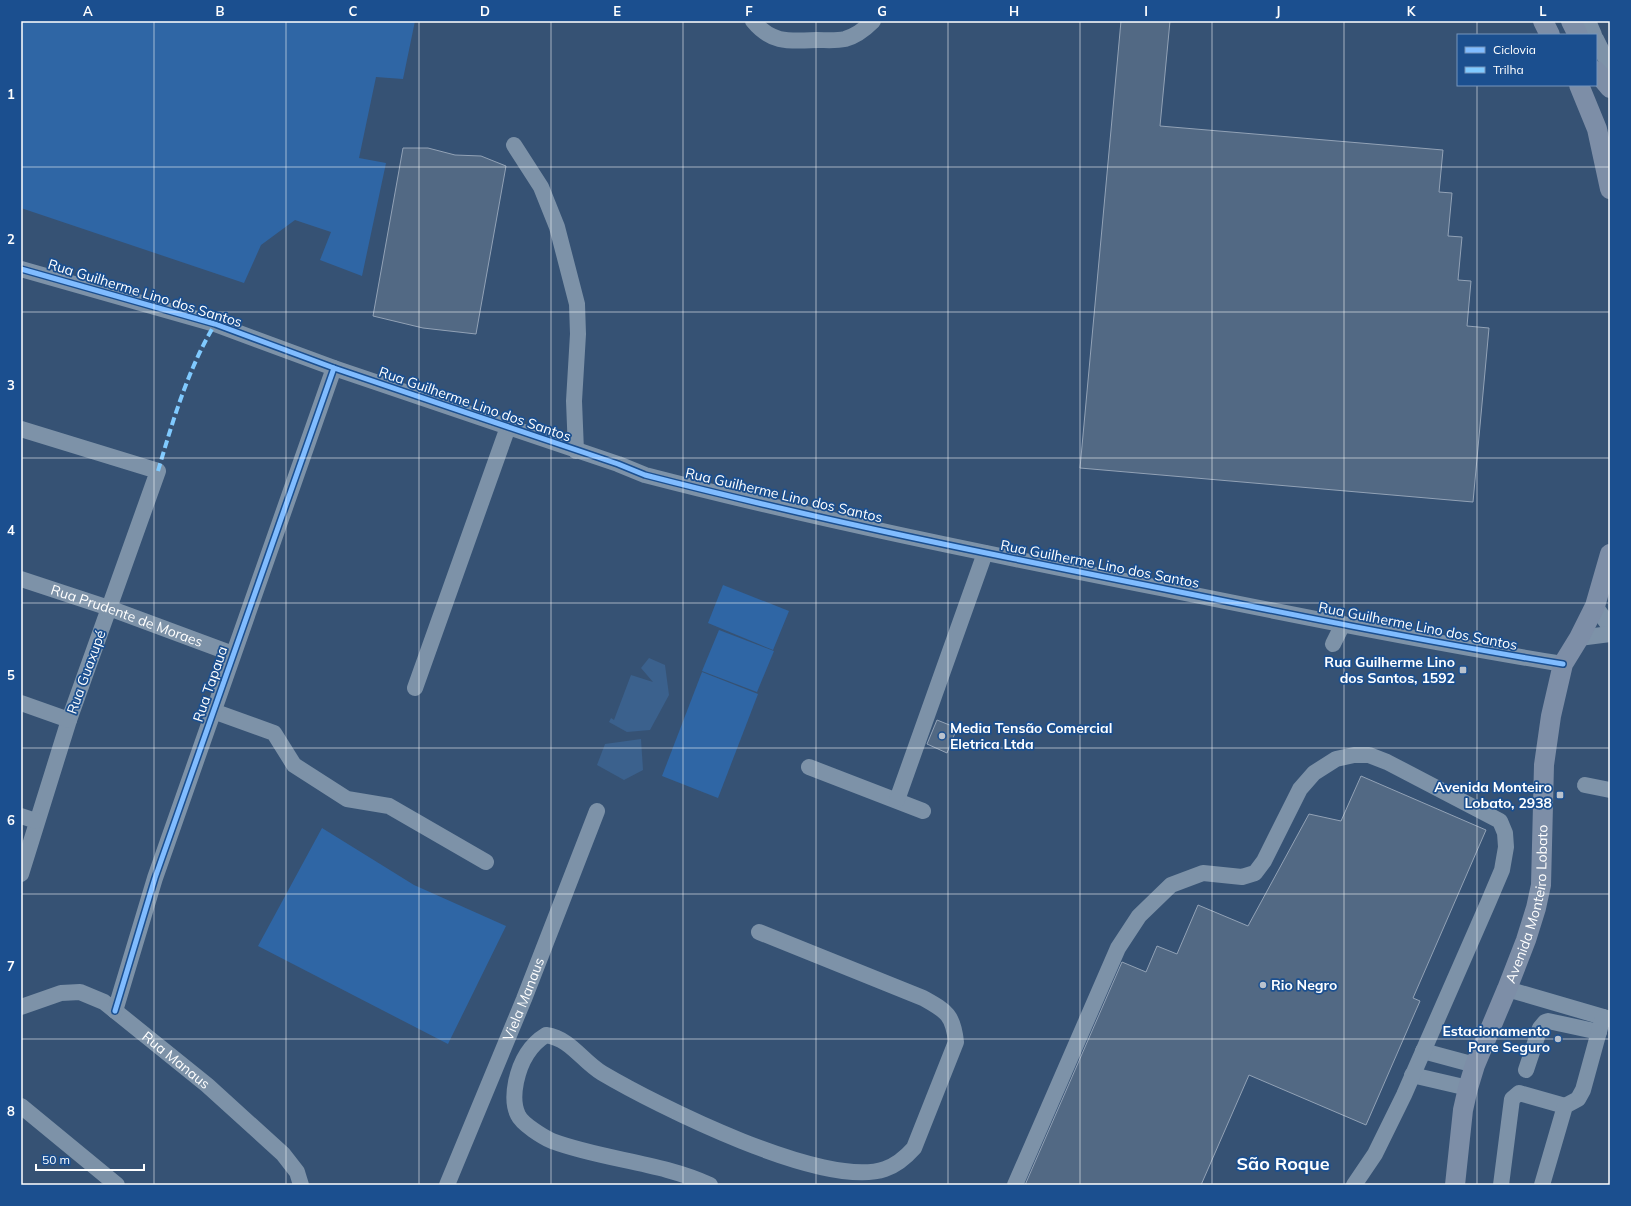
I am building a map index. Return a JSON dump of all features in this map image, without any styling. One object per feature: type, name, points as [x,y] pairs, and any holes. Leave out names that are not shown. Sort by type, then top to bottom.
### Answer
[{"type":"main road","points":[[1571,21],[1578,34]]},
{"type":"main road","points":[[1597,73],[1610,88]]},
{"type":"main road","points":[[1579,86],[1597,129],[1610,189]]},
{"type":"main road","points":[[1597,129],[1610,148]]},
{"type":"main road","name":"Avenida Monteiro Lobato","points":[[1455,1185],[1463,1110],[1468,1088],[1475,1066],[1507,989],[1530,927],[1541,885],[1544,765],[1551,716],[1563,664],[1579,638],[1595,606],[1610,554]]},
{"type":"street","points":[[753,21],[758,27],[774,38],[785,42],[845,39],[861,32],[873,21]]},
{"type":"street","points":[[1588,21],[1594,34]]},
{"type":"street","points":[[1597,40],[1610,67]]},
{"type":"street","points":[[514,144],[541,187],[557,227],[577,304],[578,334],[574,401],[576,451]]},
{"type":"street","name":"Rua Guilherme Lino dos Santos","points":[[21,269],[215,324],[334,368],[618,464],[645,475],[694,488],[985,553],[1480,651],[1563,664]]},
{"type":"street","name":"Rua Tapaua","points":[[115,1011],[155,878],[334,368]]},
{"type":"street","points":[[415,688],[508,427]]},
{"type":"street","name":"Rua Guaxupé","points":[[21,429],[158,471],[69,720],[36,821],[21,874]]},
{"type":"street","points":[[897,800],[985,553]]},
{"type":"street","name":"Rua Prudente de Moraes","points":[[21,579],[109,608],[233,654]]},
{"type":"street","points":[[1595,606],[1610,627]]},
{"type":"street","points":[[1333,644],[1343,624]]},
{"type":"street","points":[[1579,638],[1610,634]]},
{"type":"street","points":[[21,703],[69,720]]},
{"type":"street","points":[[213,711],[274,733],[294,766],[347,799],[389,806],[486,862]]},
{"type":"street","points":[[1015,1185],[1118,948],[1139,916],[1171,885],[1203,873],[1242,876],[1255,873],[1264,861],[1300,789],[1314,774],[1336,759],[1354,754],[1369,755],[1387,762],[1500,821],[1505,833],[1506,847],[1502,870],[1401,1101],[1375,1154],[1354,1185]]},
{"type":"street","points":[[809,767],[923,811]]},
{"type":"street","points":[[1585,785],[1610,790]]},
{"type":"street","name":"Viela Manaus","points":[[448,1185],[524,999],[597,811]]},
{"type":"street","points":[[21,816],[36,821]]},
{"type":"street","points":[[710,1185],[663,1169],[551,1140],[532,1129],[518,1116],[514,1094],[519,1067],[530,1048],[546,1035],[557,1037],[564,1040],[588,1064],[602,1073],[697,1121],[763,1150],[824,1168],[860,1172],[884,1169],[903,1160],[914,1148],[956,1042],[954,1024],[944,1010],[923,998],[759,932]]},
{"type":"street","points":[[1501,1185],[1512,1099],[1519,1093],[1565,1106],[1578,1099],[1583,1090],[1599,1032],[1607,1018],[1507,989]]},
{"type":"street","name":"Rua Manaus","points":[[21,1006],[61,993],[80,992],[104,1002],[207,1085],[283,1154],[297,1172],[301,1185]]},
{"type":"street","points":[[1526,1070],[1540,1028],[1545,1022],[1555,1022],[1599,1032]]},
{"type":"street","points":[[1423,1051],[1475,1066]]},
{"type":"street","points":[[1412,1075],[1468,1088]]},
{"type":"street","points":[[21,1106],[117,1185]]},
{"type":"street","points":[[1542,1185],[1565,1106]]},
{"type":"shaded area","points":[[21,21],[415,21],[403,79],[376,77],[359,158],[386,163],[362,276],[320,260],[331,232],[295,220],[261,245],[244,283],[21,208]]},
{"type":"shaded area","points":[[723,585],[789,611],[773,650],[708,623]]},
{"type":"shaded area","points":[[719,630],[774,651],[757,692],[702,671]]},
{"type":"shaded area","points":[[649,658],[665,665],[669,695],[650,730],[627,732],[609,722],[611,718],[614,720],[631,675],[653,682],[641,668]]},
{"type":"shaded area","points":[[702,672],[758,694],[718,798],[662,776]]},
{"type":"shaded area","points":[[641,739],[643,770],[624,780],[597,765],[605,744]]},
{"type":"shaded area","points":[[322,828],[414,885],[506,926],[448,1044],[258,946]]},
{"type":"building","points":[[1121,21],[1170,21],[1160,126],[1443,150],[1439,192],[1452,193],[1448,236],[1462,237],[1458,280],[1471,281],[1467,326],[1489,328],[1473,502],[1080,468]]},
{"type":"building","points":[[403,148],[428,148],[455,155],[481,156],[506,166],[476,334],[423,328],[373,316]]},
{"type":"building","name":"Media Tensão Comercial Eletrica Ltda","points":[[937,720],[957,728],[947,753],[927,744]]},
{"type":"building","name":"Rio Negro","points":[[1361,776],[1486,830],[1413,998],[1420,1001],[1366,1125],[1249,1075],[1201,1185],[1025,1185],[1122,962],[1146,972],[1157,946],[1177,954],[1198,905],[1248,926],[1309,814],[1341,821]]},
{"type":"marked path","points":[[158,471],[182,395],[205,341],[215,324]]},
{"type":"cycle path","points":[[21,269],[215,324],[334,368],[618,464],[645,475],[837,521],[966,549],[1361,628],[1563,664]]},
{"type":"cycle path","points":[[115,1011],[155,878],[334,368]]},
{"type":"place","name":"Rua Guilherme Lino dos Santos, 1592","points":[[1463,670]]},
{"type":"place","name":"Media Tensão Comercial Eletrica Ltda","points":[[942,736]]},
{"type":"place","name":"Avenida Monteiro Lobato, 2938","points":[[1560,795]]},
{"type":"place","name":"Rio Negro","points":[[1263,985]]},
{"type":"place","name":"Estacionamento Pare Seguro","points":[[1558,1039]]},
{"type":"district","name":"São Roque","points":[[1283,1164]]}]
